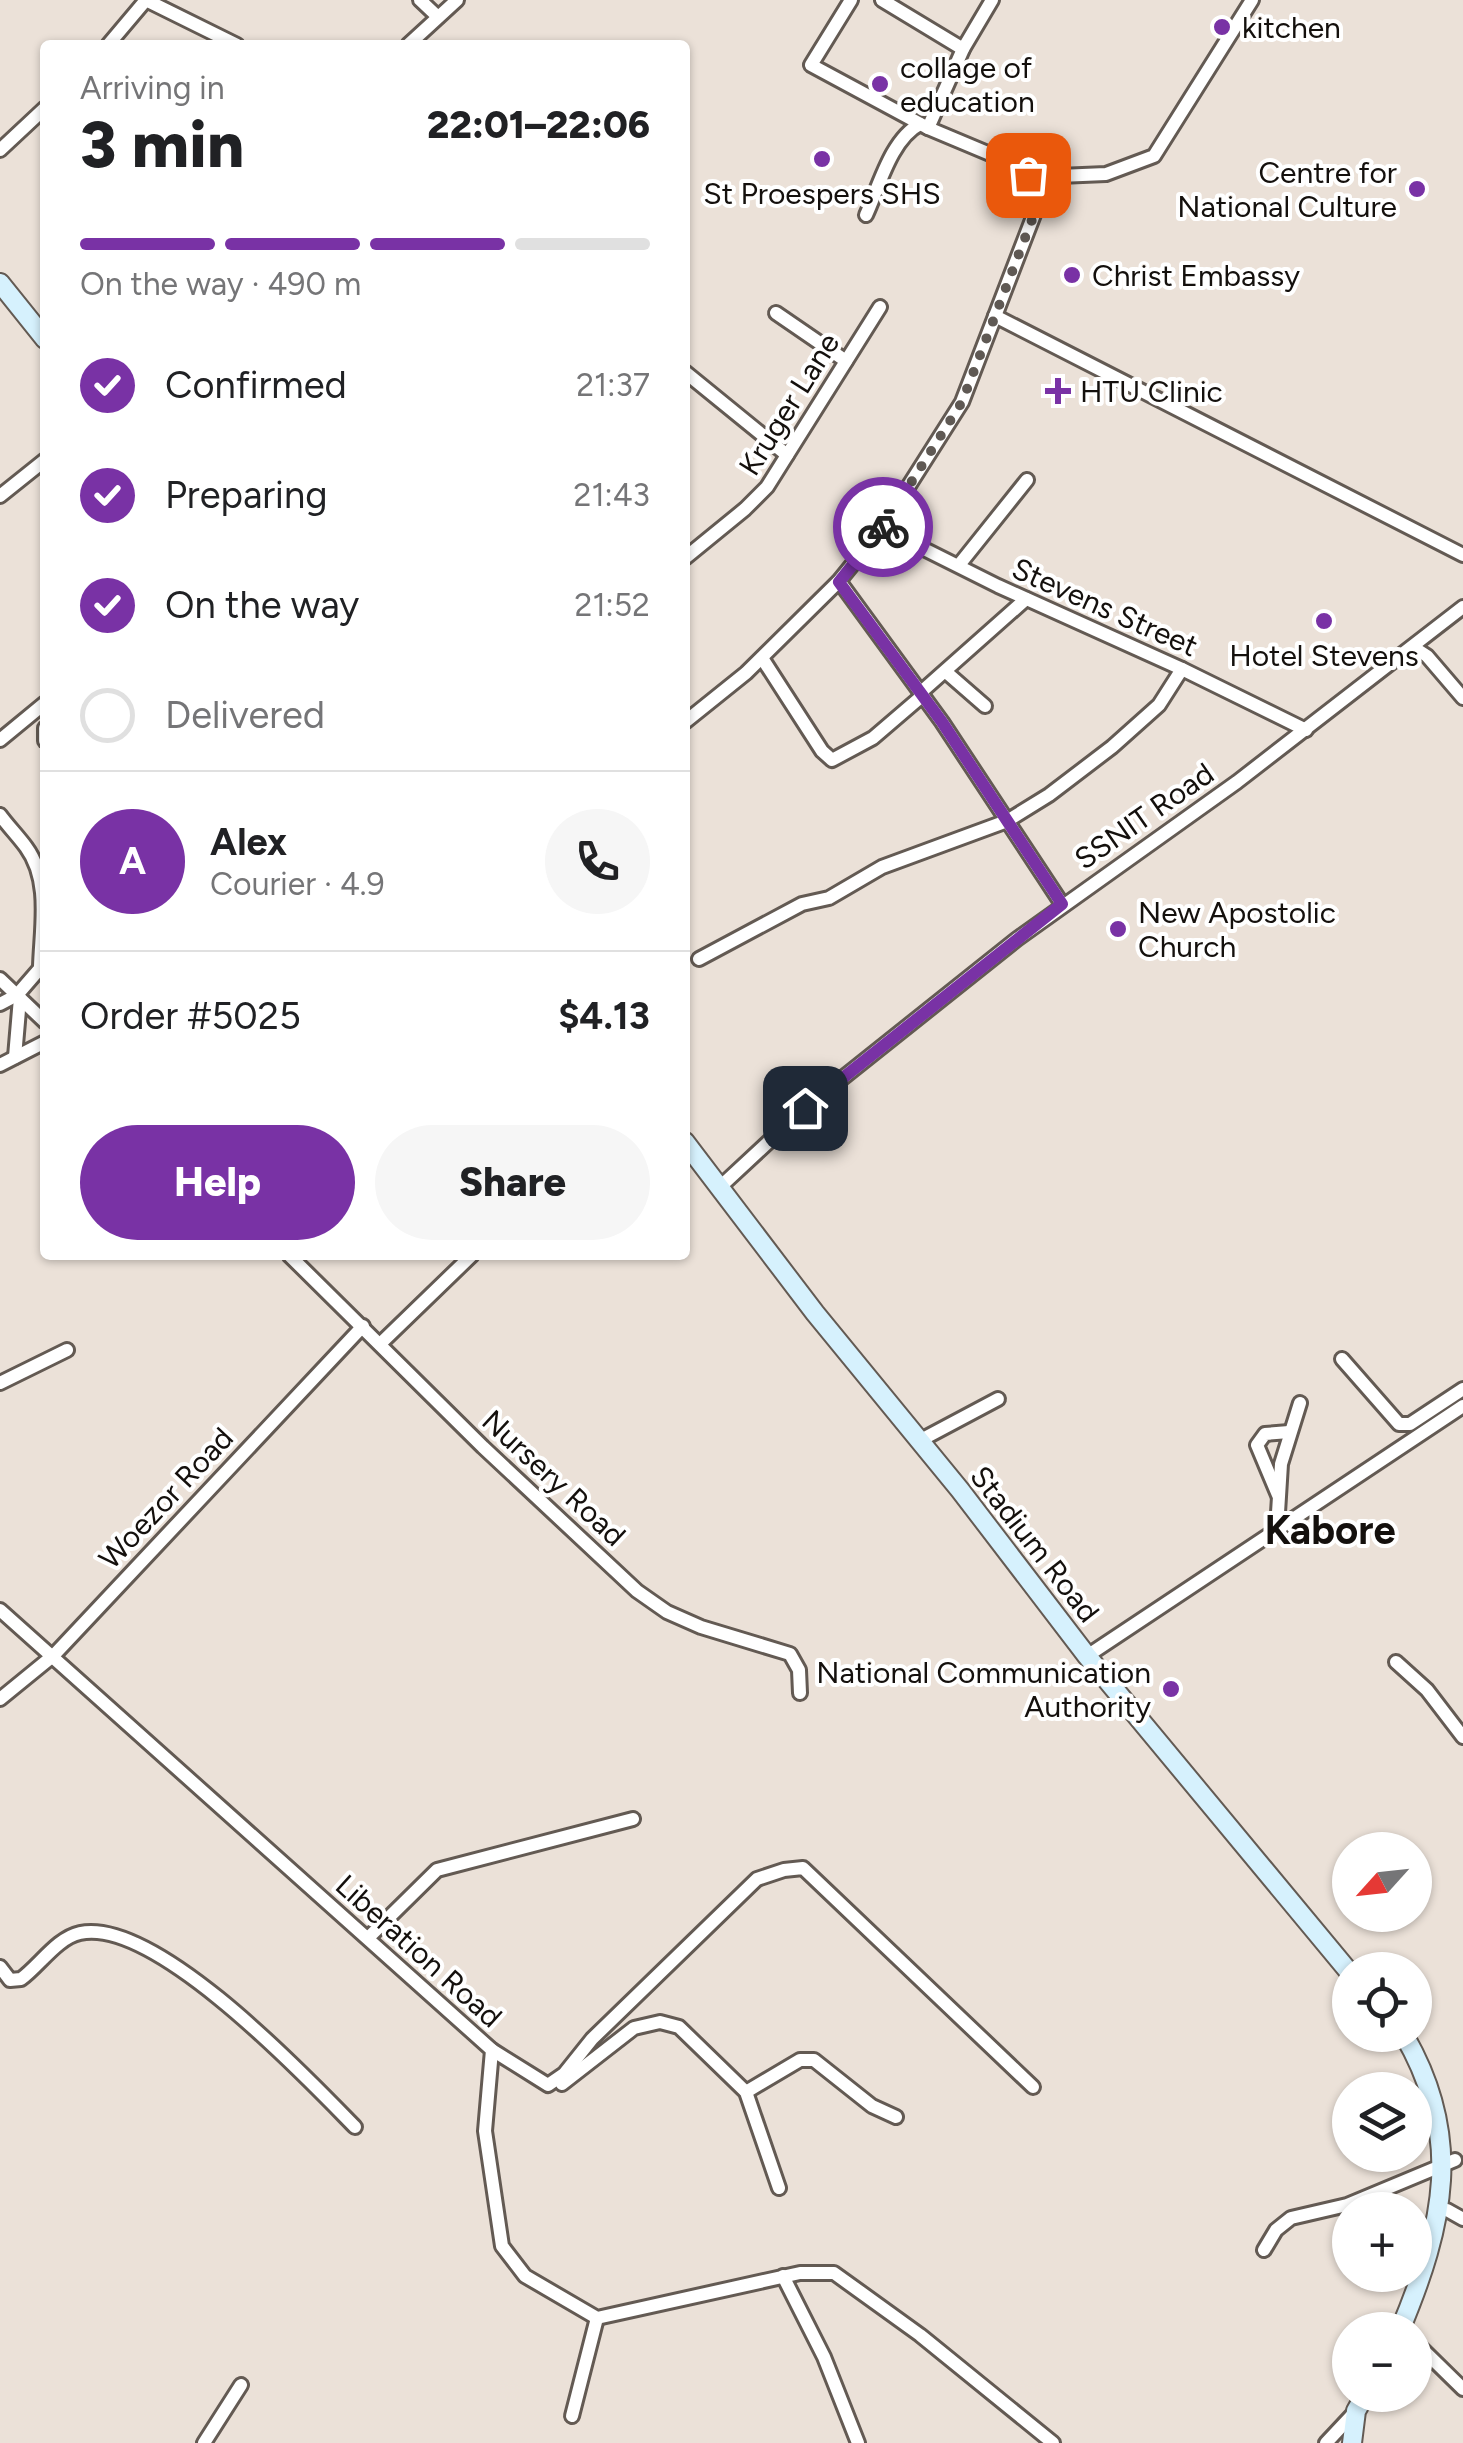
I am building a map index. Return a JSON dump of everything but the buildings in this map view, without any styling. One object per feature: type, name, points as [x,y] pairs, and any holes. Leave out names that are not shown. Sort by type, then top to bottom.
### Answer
[{"type":"main road","points":[[0,282],[40,333]]},
{"type":"main road","name":"Stadium Road","points":[[690,1148],[1087,1656],[1333,1952]]},
{"type":"main road","points":[[1409,2312],[1455,2214],[1454,2129],[1438,2085],[1416,2052]]},
{"type":"main road","points":[[1352,2443],[1358,2412]]},
{"type":"street","points":[[112,40],[146,0],[227,40]]},
{"type":"street","points":[[420,0],[438,17]]},
{"type":"street","points":[[413,40],[458,0]]},
{"type":"street","points":[[851,0],[811,64],[1045,186]]},
{"type":"street","points":[[882,0],[962,49]]},
{"type":"street","points":[[866,214],[892,156],[908,132],[924,126],[962,49],[992,0]]},
{"type":"street","points":[[690,718],[762,658],[839,582],[882,528],[962,402],[1045,186],[1059,176],[1106,174],[1154,156],[1252,0]]},
{"type":"street","points":[[0,150],[40,113]]},
{"type":"street","name":"Kruger Lane","points":[[690,554],[757,500],[880,307]]},
{"type":"street","points":[[776,313],[846,360]]},
{"type":"street","points":[[995,316],[1463,555]]},
{"type":"street","points":[[690,376],[788,455]]},
{"type":"street","points":[[0,496],[40,464]]},
{"type":"street","points":[[959,565],[1028,480]]},
{"type":"street","name":"Stevens Street","points":[[882,528],[1026,600],[1182,669],[1306,730]]},
{"type":"street","points":[[839,582],[966,756],[1062,904]]},
{"type":"street","points":[[762,658],[832,760],[874,738],[1026,600]]},
{"type":"street","name":"SSNIT Road","points":[[720,1187],[819,1097],[1062,904],[1306,730],[1463,606]]},
{"type":"street","points":[[1413,646],[1427,656],[1463,698]]},
{"type":"street","points":[[698,959],[802,904],[829,898],[882,866],[1007,821],[1112,747],[1159,705],[1182,669]]},
{"type":"street","points":[[946,672],[985,706]]},
{"type":"street","points":[[0,740],[40,708]]},
{"type":"street","points":[[0,816],[28,849],[40,881]]},
{"type":"street","points":[[0,1004],[18,996],[40,968]]},
{"type":"street","points":[[0,979],[40,1017]]},
{"type":"street","points":[[15,1057],[18,996]]},
{"type":"street","points":[[0,1065],[40,1044]]},
{"type":"street","name":"Nursery Road","points":[[294,1260],[483,1446],[638,1590],[667,1612],[701,1627],[790,1654],[799,1670],[800,1693]]},
{"type":"street","points":[[380,1344],[467,1260]]},
{"type":"street","name":"Woezor Road","points":[[0,1699],[54,1655],[363,1326]]},
{"type":"street","points":[[0,1383],[67,1350]]},
{"type":"street","points":[[1342,1359],[1399,1424],[1410,1424],[1463,1389]]},
{"type":"street","points":[[920,1441],[998,1399]]},
{"type":"street","points":[[1276,1528],[1281,1464],[1300,1402]]},
{"type":"street","points":[[1087,1656],[1463,1406]]},
{"type":"street","points":[[1279,1498],[1258,1445],[1265,1434],[1290,1432]]},
{"type":"street","name":"Liberation Road","points":[[0,1610],[492,2050],[485,2131],[502,2246],[526,2276],[597,2318]]},
{"type":"street","points":[[1396,1662],[1427,1690],[1463,1738]]},
{"type":"street","points":[[368,1938],[438,1870],[634,1819]]},
{"type":"street","points":[[548,2085],[564,2074],[592,2039],[757,1879],[803,1868],[1033,2087]]},
{"type":"street","points":[[0,1967],[10,1980],[21,1980],[60,1942],[76,1933],[100,1930],[130,1942],[167,1962],[256,2029],[355,2127]]},
{"type":"street","points":[[492,2050],[548,2085],[557,2086],[634,2028],[660,2022],[679,2027],[746,2092],[779,2188]]},
{"type":"street","points":[[746,2092],[800,2060],[814,2060],[872,2106],[896,2117]]},
{"type":"street","points":[[1264,2250],[1276,2230],[1292,2218],[1347,2205],[1455,2160]]},
{"type":"street","points":[[572,2416],[597,2318],[818,2271],[834,2274],[920,2335],[1053,2443]]},
{"type":"street","points":[[783,2276],[824,2358],[858,2443]]},
{"type":"street","points":[[1432,2359],[1463,2389]]},
{"type":"street","points":[[204,2443],[241,2386]]},
{"type":"street","points":[[1326,2443],[1352,2412]]},
{"type":"way so far","points":[[883,527],[973,380],[1045,186],[1028,175]]},
{"type":"place","name":"kitchen","points":[[1222,27]]},
{"type":"place","name":"collage of education","points":[[880,84]]},
{"type":"place","name":"St Proespers SHS","points":[[822,159]]},
{"type":"place","name":"Centre for National Culture","points":[[1417,189]]},
{"type":"place","name":"Christ Embassy","points":[[1072,275]]},
{"type":"place","name":"HTU Clinic","points":[[1058,391]]},
{"type":"place","name":"Hotel Stevens","points":[[1324,621]]},
{"type":"place","name":"New Apostolic Church","points":[[1118,929]]},
{"type":"place","name":"National Communication Authority","points":[[1171,1689]]},
{"type":"district","name":"Kabore","points":[[1330,1530]]},
{"type":"route","points":[[805,1108],[1062,904],[966,756],[839,582],[883,527]]}]
